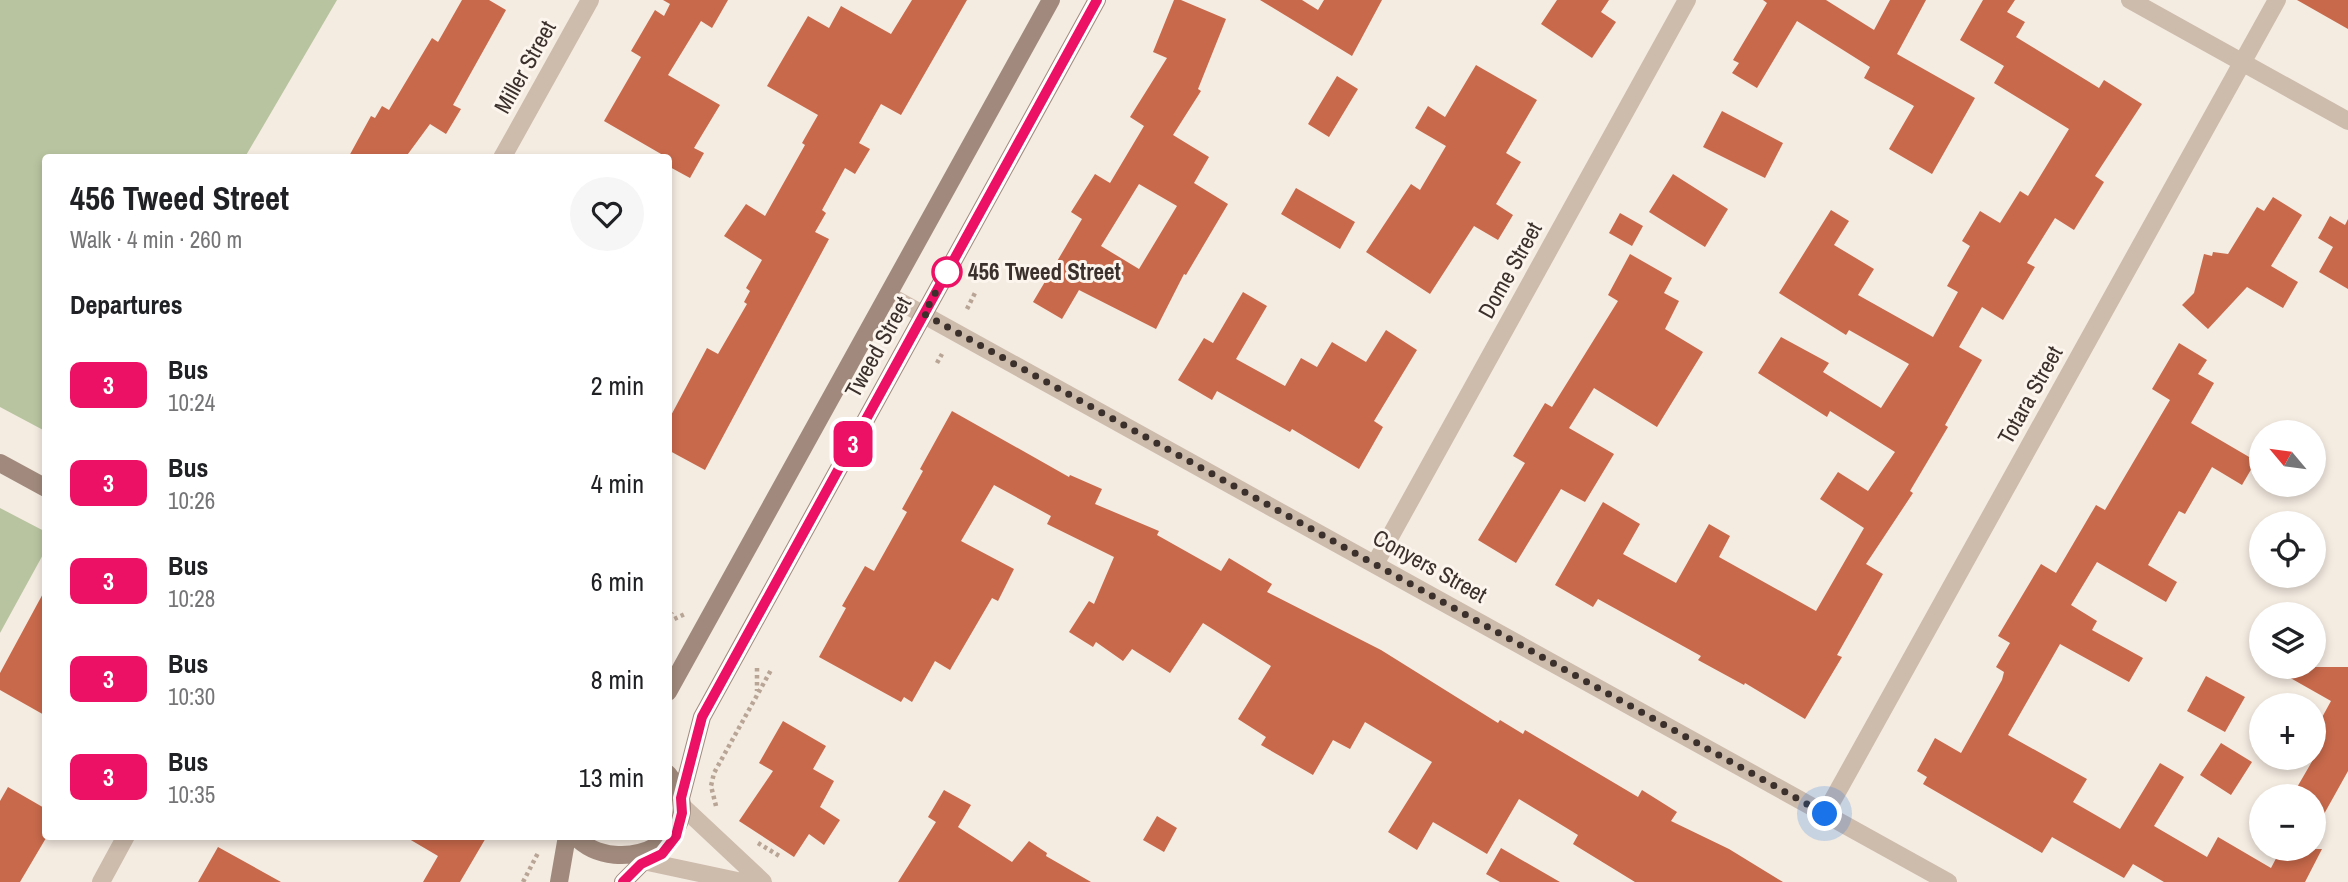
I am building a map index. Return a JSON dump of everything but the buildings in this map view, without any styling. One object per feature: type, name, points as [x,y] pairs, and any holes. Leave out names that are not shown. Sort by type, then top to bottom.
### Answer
[{"type":"main road","name":"Tweed Street","points":[[672,685],[1051,0]]},
{"type":"main road","name":"Tweed Street","points":[[645,863],[662,854],[676,836],[681,802],[702,717],[1097,0]]},
{"type":"main road","points":[[0,463],[42,486]]},
{"type":"main road","points":[[672,783],[681,802]]},
{"type":"main road","points":[[559,882],[566,840]]},
{"type":"main road","points":[[578,840],[601,862],[617,866],[645,863]]},
{"type":"main road","points":[[623,882],[645,863]]},
{"type":"street","name":"Miller Street","points":[[504,154],[590,0]]},
{"type":"street","name":"Dome Street","points":[[1375,564],[1687,0]]},
{"type":"street","points":[[2130,0],[2348,121]]},
{"type":"street","name":"Totara Street","points":[[1825,814],[2277,0]]},
{"type":"street","name":"Conyers Street","points":[[888,295],[1948,882]]},
{"type":"street","points":[[681,802],[763,882]]},
{"type":"street","points":[[101,882],[124,840]]},
{"type":"street","points":[[645,863],[742,882]]},
{"type":"path","points":[[967,309],[975,293]]},
{"type":"path","points":[[937,363],[943,354]]},
{"type":"path","points":[[717,809],[711,786],[714,773],[771,670]]},
{"type":"path","points":[[757,678],[758,693]]},
{"type":"path","points":[[730,722],[739,727]]},
{"type":"path","points":[[752,840],[777,856]]},
{"type":"path","points":[[523,882],[541,845]]},
{"type":"green space","points":[[0,0],[337,0],[247,154],[42,154],[42,429],[0,407]]},
{"type":"green space","points":[[0,508],[42,530],[42,556],[0,633]]},
{"type":"bus line","name":"3","points":[[623,882],[641,864],[662,854],[676,836],[682,813],[681,798],[697,727],[702,717],[1097,0]]},
{"type":"place","name":"456 Tweed Street","points":[[947,272]]},
{"type":"route","points":[[947,272],[950,266],[924,314],[1825,814]]}]
